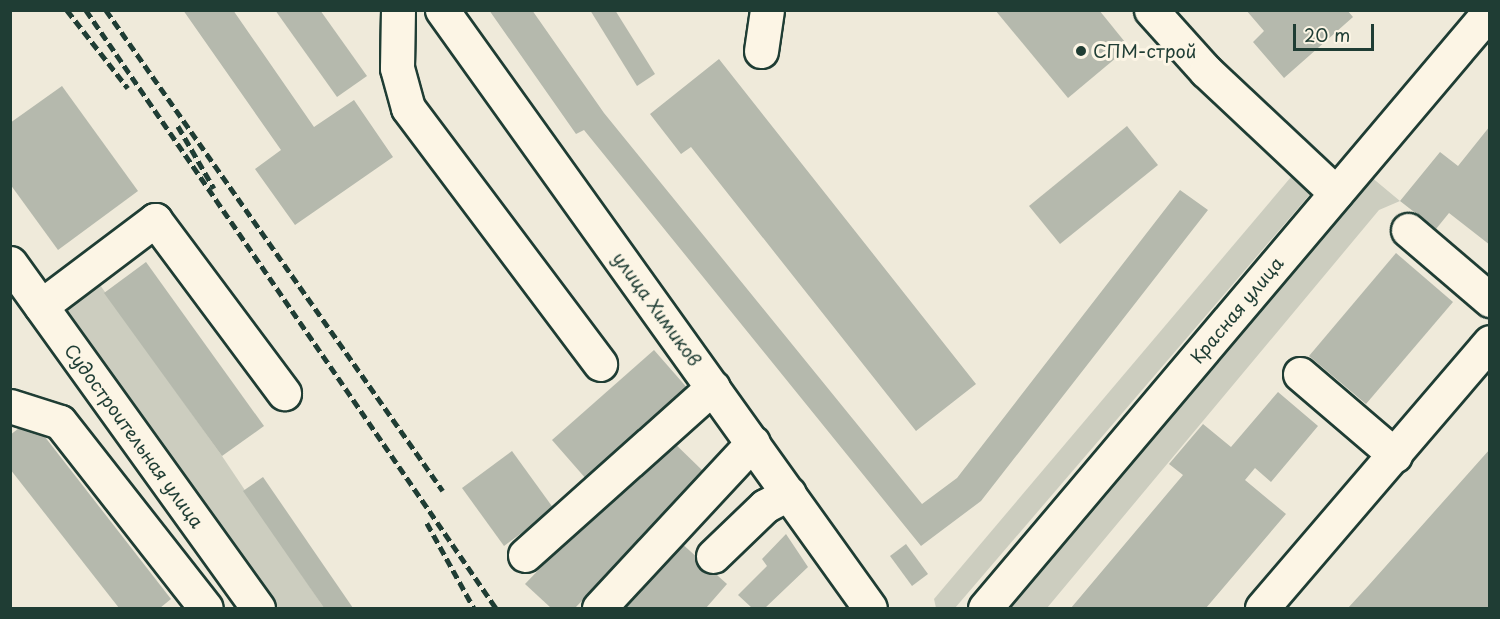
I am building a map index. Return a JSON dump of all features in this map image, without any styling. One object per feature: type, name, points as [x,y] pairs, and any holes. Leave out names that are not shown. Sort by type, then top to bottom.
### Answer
[{"type":"main road","points":[[398,10],[397,68],[408,108],[600,364]]},
{"type":"main road","name":"улица Химиков","points":[[442,10],[753,442],[870,609]]},
{"type":"main road","points":[[760,51],[767,10]]},
{"type":"main road","points":[[1151,10],[1206,71],[1336,193]]},
{"type":"main road","name":"Красная улица","points":[[985,609],[1490,11]]},
{"type":"main road","points":[[41,306],[155,220],[284,393]]},
{"type":"main road","points":[[1408,230],[1490,300]]},
{"type":"main road","name":"Судостроительная улица","points":[[10,263],[258,609]]},
{"type":"main road","points":[[1262,609],[1490,342]]},
{"type":"main road","points":[[1300,374],[1395,454]]},
{"type":"main road","points":[[525,555],[713,387]]},
{"type":"main road","points":[[10,405],[60,422],[206,609]]},
{"type":"main road","points":[[599,609],[753,442]]},
{"type":"main road","points":[[713,556],[765,506],[789,493]]},
{"type":"main road","points":[[171,564],[206,536]]},
{"type":"shaded area","points":[[1302,164],[1312,192],[955,608],[936,608],[934,599]]},
{"type":"shaded area","points":[[1370,176],[1400,201],[1379,210],[1047,608],[1006,608]]},
{"type":"shaded area","points":[[95,278],[222,456],[324,608],[278,608],[61,305]]},
{"type":"building","points":[[183,10],[233,10],[314,127],[354,100],[393,157],[295,225],[255,169],[281,150]]},
{"type":"building","points":[[275,10],[320,10],[367,76],[337,97]]},
{"type":"building","points":[[489,10],[532,10],[604,113],[922,504],[957,478],[1180,190],[1208,210],[981,501],[921,546],[584,130],[576,134]]},
{"type":"building","points":[[590,10],[615,10],[655,74],[637,86]]},
{"type":"building","points":[[995,10],[1099,10],[1129,47],[1068,98]]},
{"type":"building","points":[[1246,10],[1347,10],[1353,17],[1284,78],[1253,42],[1264,31]]},
{"type":"building","points":[[719,59],[976,384],[916,431],[691,147],[681,154],[650,114]]},
{"type":"building","points":[[62,86],[138,191],[58,250],[10,184],[10,123]]},
{"type":"building","points":[[1127,126],[1158,165],[1060,244],[1029,206]]},
{"type":"building","points":[[1490,126],[1490,245],[1449,213],[1436,229],[1400,201],[1440,152],[1458,166]]},
{"type":"building","points":[[1396,253],[1453,302],[1366,404],[1309,356]]},
{"type":"building","points":[[146,262],[264,426],[222,456],[104,293]]},
{"type":"building","points":[[654,350],[689,390],[587,480],[552,440]]},
{"type":"building","points":[[1278,392],[1318,426],[1271,482],[1255,468],[1245,480],[1286,514],[1206,608],[1071,608],[1183,475],[1169,464],[1203,424],[1231,447]]},
{"type":"building","points":[[31,419],[171,599],[160,608],[119,608],[10,469],[10,435]]},
{"type":"building","points":[[667,436],[705,473],[575,608],[551,608],[525,584]]},
{"type":"building","points":[[1490,449],[1490,608],[1348,608],[1369,585]]},
{"type":"building","points":[[512,451],[554,509],[504,546],[462,488]]},
{"type":"building","points":[[263,477],[353,608],[324,608],[243,491]]},
{"type":"building","points":[[786,534],[808,567],[765,608],[752,608],[738,595],[767,566],[762,559]]},
{"type":"building","points":[[680,542],[727,584],[706,608],[620,608]]},
{"type":"building","points":[[906,544],[928,574],[912,586],[890,556]]},
{"type":"railway","points":[[67,10],[128,88]]},
{"type":"railway","points":[[86,10],[496,608]]},
{"type":"railway","points":[[106,10],[443,491]]},
{"type":"railway","points":[[178,126],[214,188]]},
{"type":"railway","points":[[427,523],[474,608]]},
{"type":"place","name":"СПМ-строй","points":[[1081,51]]}]
